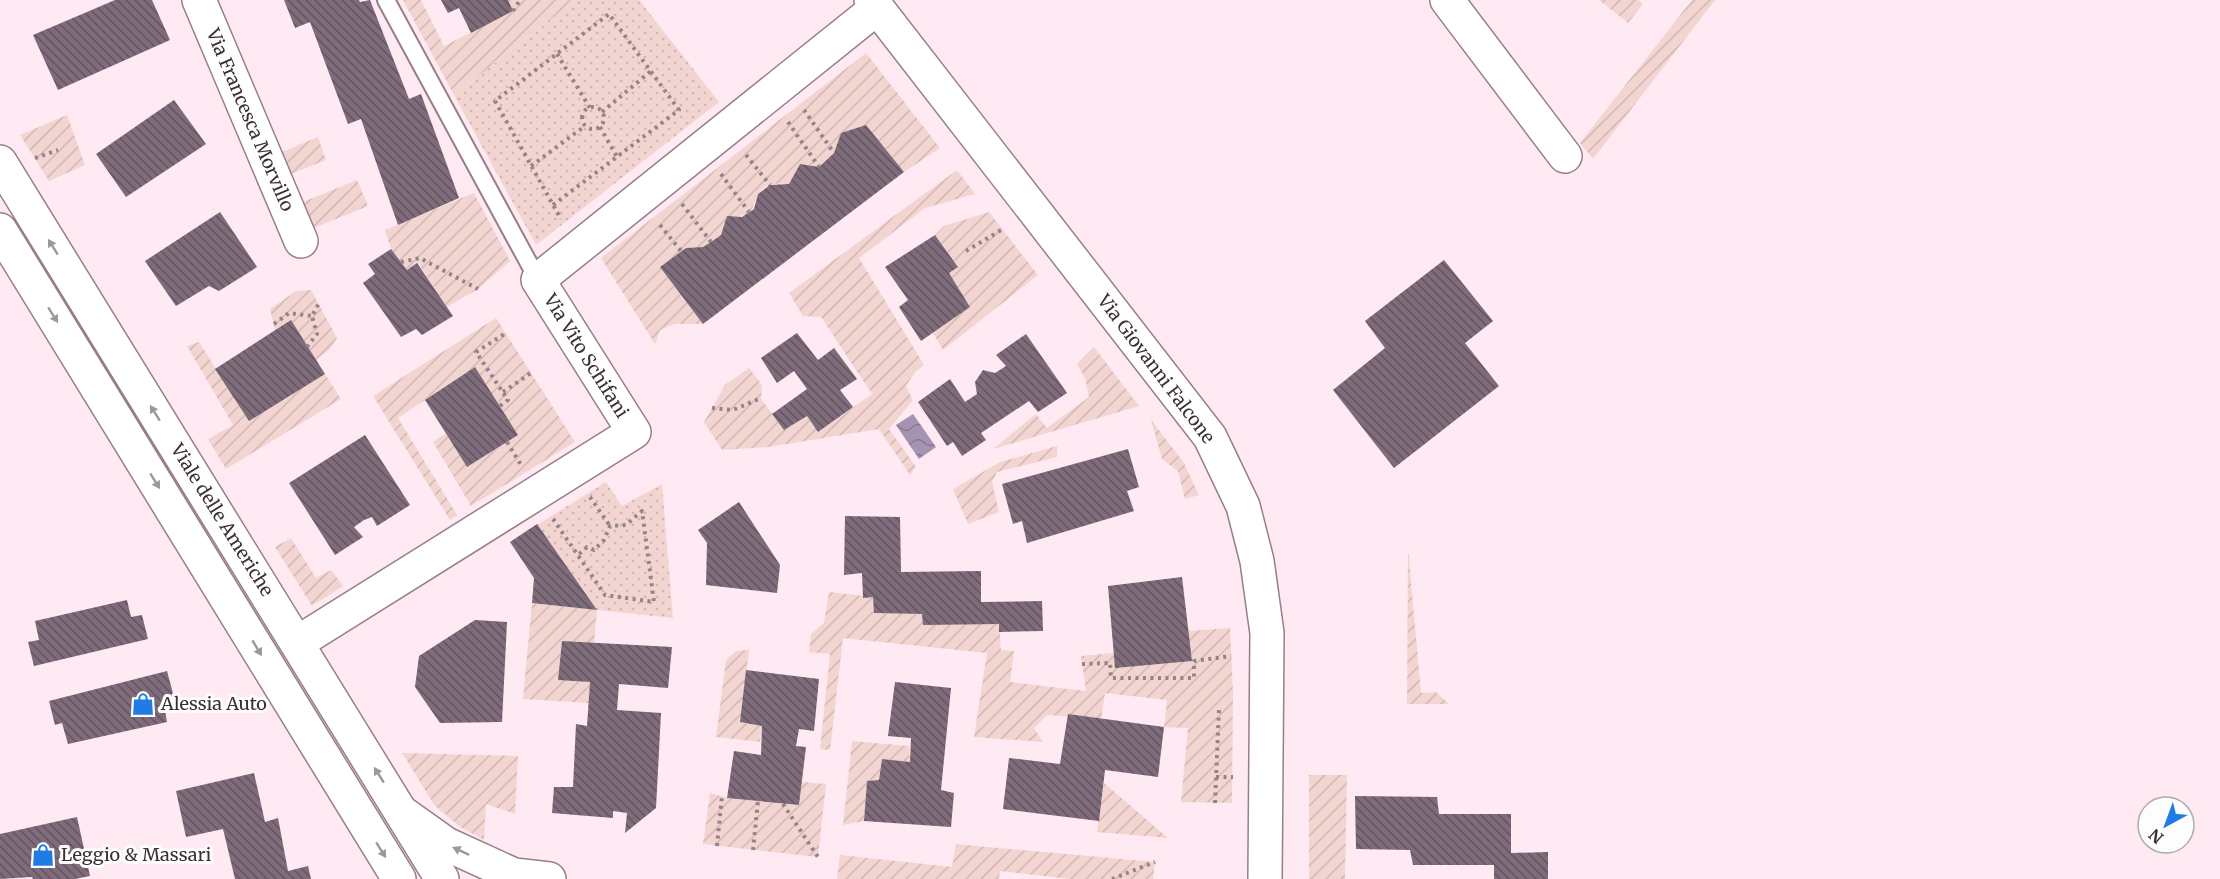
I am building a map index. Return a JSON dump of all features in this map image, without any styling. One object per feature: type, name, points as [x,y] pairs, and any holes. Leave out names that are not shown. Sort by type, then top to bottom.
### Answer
[{"type":"street","name":"Via Francesca Morvillo","points":[[199,0],[301,241]]},
{"type":"street","points":[[1447,0],[1565,156]]},
{"type":"street","name":"Via Vito Schifani","points":[[297,643],[634,432],[538,280],[874,4]]},
{"type":"street","name":"Via Giovanni Falcone","points":[[874,4],[1210,437],[1244,506],[1257,561],[1267,633],[1265,879]]},
{"type":"street","name":"Viale delle Americhe","points":[[0,162],[442,879]]},
{"type":"street","name":"Viale delle Americhe","points":[[0,230],[399,879]]},
{"type":"street","points":[[401,812],[446,844],[509,877],[549,879]]},
{"type":"lane","points":[[386,0],[538,280]]},
{"type":"path","points":[[513,11],[520,0]]},
{"type":"path","points":[[553,205],[679,110],[609,14],[495,101],[531,166],[553,205],[578,249]]},
{"type":"path","points":[[557,54],[590,108],[602,112]]},
{"type":"path","points":[[602,112],[651,71]]},
{"type":"path","points":[[800,104],[834,153]]},
{"type":"path","points":[[585,126],[582,116],[590,108]]},
{"type":"path","points":[[585,126],[592,129],[600,127],[604,120],[602,112]]},
{"type":"path","points":[[785,116],[819,167]]},
{"type":"path","points":[[531,166],[585,126]]},
{"type":"path","points":[[600,127],[617,157]]},
{"type":"path","points":[[741,149],[770,185]]},
{"type":"path","points":[[34,158],[58,150]]},
{"type":"path","points":[[717,169],[749,212]]},
{"type":"path","points":[[678,199],[711,242]]},
{"type":"path","points":[[654,218],[681,251]]},
{"type":"path","points":[[966,251],[1003,229]]},
{"type":"path","points":[[401,262],[420,258],[478,289]]},
{"type":"path","points":[[308,347],[317,334],[312,316],[319,303]]},
{"type":"path","points":[[274,324],[290,313],[312,316]]},
{"type":"path","points":[[500,406],[508,400],[476,351],[506,333]]},
{"type":"path","points":[[503,392],[531,373]]},
{"type":"path","points":[[712,408],[733,410],[761,398]]},
{"type":"path","points":[[507,442],[526,473]]},
{"type":"path","points":[[551,516],[605,595],[654,602],[642,511],[626,525],[610,526],[604,540],[594,550],[587,547],[578,555]]},
{"type":"path","points":[[1082,664],[1110,663],[1111,678],[1194,678],[1194,661],[1232,656]]},
{"type":"path","points":[[1215,802],[1219,709]]},
{"type":"path","points":[[1216,777],[1233,777]]},
{"type":"path","points":[[717,846],[722,796]]},
{"type":"path","points":[[753,849],[758,801]]},
{"type":"path","points":[[783,804],[818,857]]},
{"type":"path","points":[[1112,879],[1155,862]]},
{"type":"shaded area","points":[[403,0],[421,0],[444,46],[513,11],[508,0],[575,0],[454,95]]},
{"type":"shaded area","points":[[575,0],[639,0],[719,102],[536,245],[454,95]]},
{"type":"shaded area","points":[[1599,0],[1638,0],[1643,4],[1628,23]]},
{"type":"shaded area","points":[[1692,0],[1715,0],[1593,159],[1580,143]]},
{"type":"shaded area","points":[[866,53],[940,148],[904,172],[866,125],[841,133],[834,153],[819,167],[800,164],[789,184],[769,185],[758,194],[747,214],[727,217],[721,235],[703,247],[686,248],[660,267],[703,324],[675,324],[660,330],[655,344],[601,258]]},
{"type":"shaded area","points":[[67,115],[85,165],[49,181],[20,135]]},
{"type":"shaded area","points":[[318,137],[326,160],[291,174],[282,152]]},
{"type":"shaded area","points":[[957,170],[975,194],[925,208],[859,258],[924,365],[915,372],[906,386],[913,400],[889,429],[916,467],[910,475],[879,429],[768,447],[722,450],[704,422],[725,385],[749,368],[762,385],[761,399],[784,430],[807,416],[818,432],[872,394],[821,317],[803,316],[789,293]]},
{"type":"shaded area","points":[[357,180],[368,206],[314,228],[303,202]]},
{"type":"shaded area","points":[[474,193],[510,261],[478,289],[447,307],[418,263],[407,270],[391,249],[385,230]]},
{"type":"shaded area","points":[[989,212],[1038,275],[943,350],[933,333],[970,307],[949,273],[958,266],[935,235],[944,226]]},
{"type":"shaded area","points":[[311,290],[337,338],[330,349],[316,360],[275,330],[270,309],[296,291]]},
{"type":"shaded area","points":[[496,318],[575,442],[471,506],[433,442],[446,433],[467,467],[518,435],[475,367],[398,418],[457,515],[450,520],[373,396]]},
{"type":"shaded area","points":[[199,342],[249,421],[325,374],[341,399],[226,469],[208,439],[233,425],[187,346]]},
{"type":"shaded area","points":[[1094,347],[1139,406],[993,449],[1036,414],[1047,428],[1089,397],[1085,378],[1077,364]]},
{"type":"shaded area","points":[[1151,420],[1184,463],[1199,495],[1185,499],[1178,471],[1162,459]]},
{"type":"shaded area","points":[[1057,446],[1057,457],[997,472],[992,482],[999,512],[968,524],[953,489],[1000,462]]},
{"type":"shaded area","points":[[606,482],[622,506],[662,484],[673,618],[597,610],[537,525]]},
{"type":"shaded area","points":[[291,538],[316,578],[331,570],[343,586],[312,606],[275,547]]},
{"type":"shaded area","points":[[1408,549],[1421,693],[1436,692],[1449,704],[1407,704]]},
{"type":"shaded area","points":[[829,592],[873,597],[875,613],[922,614],[999,624],[1001,650],[1014,651],[1010,682],[1086,691],[1081,656],[1114,653],[1192,661],[1188,631],[1230,628],[1233,694],[1232,803],[1181,802],[1188,728],[1164,727],[1167,700],[1105,693],[1101,719],[1047,715],[1034,728],[1043,742],[974,737],[987,653],[843,638],[830,750],[820,749],[830,654],[809,652],[811,634],[824,623]]},
{"type":"shaded area","points":[[532,603],[597,610],[594,643],[562,641],[558,679],[590,682],[589,703],[523,699]]},
{"type":"shaded area","points":[[749,650],[740,722],[762,726],[760,742],[716,737],[726,660],[736,651]]},
{"type":"shaded area","points":[[852,741],[909,746],[910,762],[882,759],[879,780],[867,781],[864,821],[843,825]]},
{"type":"shaded area","points":[[402,753],[518,756],[515,814],[486,804],[484,840],[459,826],[435,806]]},
{"type":"shaded area","points":[[1309,775],[1347,775],[1345,879],[1309,879]]},
{"type":"shaded area","points":[[802,782],[826,784],[818,857],[703,844],[710,793],[727,798],[799,805]]},
{"type":"shaded area","points":[[1104,783],[1168,838],[1097,832]]},
{"type":"shaded area","points":[[956,844],[1155,862],[1153,879],[1070,879],[1000,871],[999,879],[837,879],[840,855],[952,867]]},
{"type":"water","points":[[913,414],[936,447],[919,459],[896,425]]},
{"type":"building","points":[[115,0],[152,0],[170,40],[58,90],[33,35]]},
{"type":"building","points":[[284,0],[359,0],[360,2],[370,0],[409,99],[421,94],[459,198],[398,225],[361,119],[348,124],[310,22],[295,28]]},
{"type":"building","points":[[441,0],[508,0],[513,11],[471,33],[459,8],[448,13]]},
{"type":"building","points":[[174,100],[206,144],[126,197],[96,154]]},
{"type":"building","points":[[866,125],[904,172],[703,324],[660,267],[686,248],[703,247],[711,242],[721,235],[727,216],[742,217],[754,209],[758,194],[770,185],[789,184],[800,164],[819,167],[834,153],[841,133]]},
{"type":"building","points":[[220,212],[257,267],[219,291],[209,286],[176,306],[145,261]]},
{"type":"building","points":[[935,235],[958,267],[949,273],[970,307],[921,341],[899,307],[908,300],[885,267]]},
{"type":"building","points":[[391,249],[407,270],[417,263],[453,316],[422,335],[416,329],[401,337],[363,283],[375,274],[368,264]]},
{"type":"building","points":[[1444,260],[1493,321],[1465,343],[1499,386],[1394,468],[1333,390],[1385,348],[1365,321]]},
{"type":"building","points":[[291,320],[325,374],[249,421],[215,369]]},
{"type":"building","points":[[797,333],[818,360],[834,348],[857,379],[840,390],[853,407],[818,432],[807,416],[784,430],[772,414],[807,389],[794,371],[777,383],[761,358]]},
{"type":"building","points":[[1026,334],[1067,393],[1038,412],[1029,401],[981,433],[986,440],[962,456],[953,442],[947,446],[918,402],[950,379],[965,402],[977,394],[975,382],[983,370],[995,373],[1006,366],[996,355]]},
{"type":"building","points":[[475,367],[518,435],[467,467],[425,400]]},
{"type":"building","points":[[365,435],[410,505],[377,526],[372,517],[364,520],[354,527],[363,537],[335,555],[289,483]]},
{"type":"building","points":[[1128,449],[1139,487],[1127,491],[1134,511],[1027,543],[1022,521],[1013,524],[1002,484]]},
{"type":"building","points":[[739,502],[780,565],[777,593],[706,585],[707,543],[698,530]]},
{"type":"building","points":[[845,516],[900,517],[901,572],[981,571],[981,602],[1042,601],[1043,631],[999,632],[999,624],[923,625],[922,614],[874,613],[873,597],[863,598],[862,573],[844,575]]},
{"type":"building","points":[[537,524],[597,610],[532,603],[534,578],[510,542]]},
{"type":"building","points":[[1182,577],[1192,661],[1115,668],[1108,586]]},
{"type":"building","points":[[127,600],[131,617],[142,615],[148,639],[34,666],[28,642],[39,640],[35,621]]},
{"type":"building","points":[[475,620],[507,622],[502,722],[440,723],[415,687],[419,656]]},
{"type":"building","points":[[562,641],[672,647],[668,688],[619,684],[617,710],[661,713],[656,808],[625,833],[627,813],[613,811],[613,818],[552,813],[554,787],[573,787],[576,724],[587,726],[590,682],[558,680]]},
{"type":"building","points":[[746,670],[819,679],[814,731],[799,729],[796,746],[806,747],[799,805],[727,798],[734,751],[761,755],[762,726],[740,722]]},
{"type":"building","points":[[167,671],[174,697],[163,700],[167,722],[68,744],[62,723],[55,725],[49,701]]},
{"type":"building","points":[[895,682],[951,688],[941,790],[954,793],[951,827],[864,821],[867,781],[879,780],[882,759],[910,762],[911,738],[888,736]]},
{"type":"building","points":[[1068,714],[1164,727],[1158,777],[1105,770],[1099,821],[1003,809],[1009,758],[1060,764]]},
{"type":"building","points":[[254,773],[265,822],[278,818],[288,871],[308,866],[311,879],[235,879],[223,829],[186,837],[176,791]]},
{"type":"building","points":[[1355,796],[1437,797],[1439,814],[1511,814],[1511,853],[1548,852],[1548,879],[1494,879],[1494,865],[1413,865],[1410,850],[1356,849]]},
{"type":"building","name":"Leggio & Massari","points":[[77,817],[90,876],[75,879],[33,879],[32,877],[0,879],[0,834]]},
{"type":"place","name":"Alessia Auto","points":[[143,704]]},
{"type":"place","name":"Leggio & Massari","points":[[43,855]]}]
